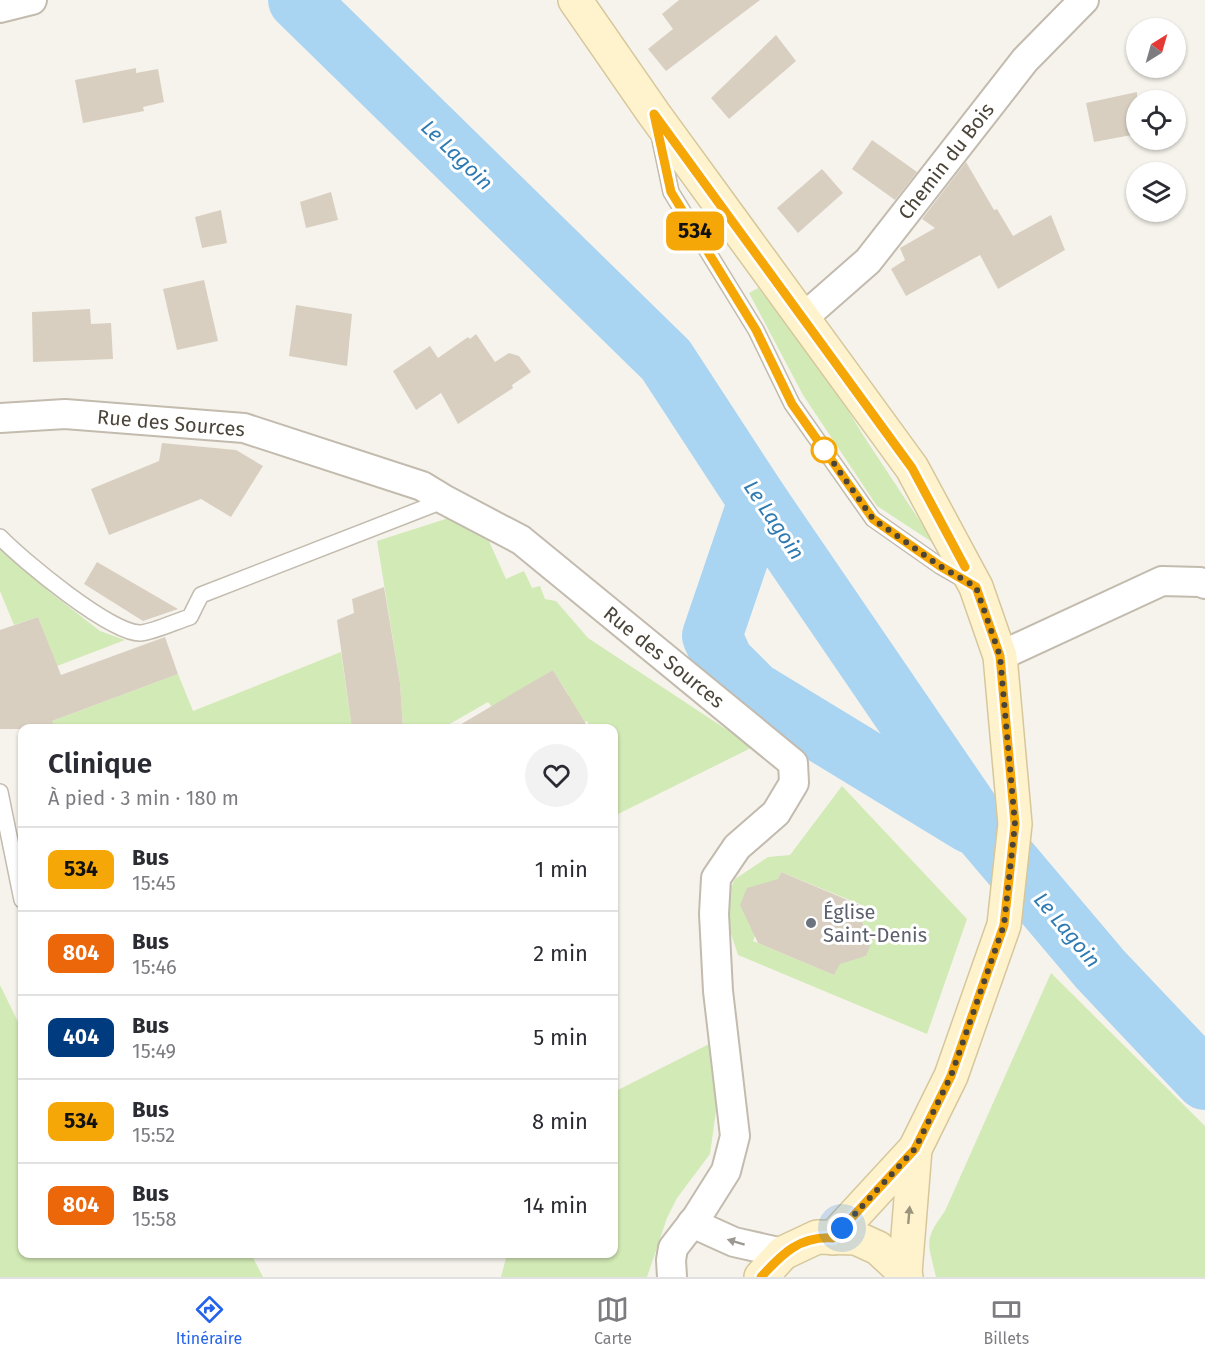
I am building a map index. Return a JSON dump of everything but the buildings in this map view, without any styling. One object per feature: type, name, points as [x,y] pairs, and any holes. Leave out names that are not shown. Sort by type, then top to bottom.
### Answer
[{"type":"main road","points":[[575,0],[654,114],[912,468],[976,587],[1000,656],[1015,824],[1004,925],[951,1076],[915,1149],[833,1238]]},
{"type":"main road","points":[[905,1275],[915,1149]]},
{"type":"main road","points":[[761,1277],[783,1253],[817,1237],[856,1238],[878,1248],[905,1275]]},
{"type":"street","points":[[0,8],[32,0]]},
{"type":"street","name":"Chemin du Bois","points":[[803,318],[868,261],[1025,60],[1084,0]]},
{"type":"street","name":"Rue des Sources","points":[[0,418],[65,414],[244,428],[422,486],[522,540],[793,763],[794,783],[776,813],[737,846],[716,878],[714,914],[718,992],[735,1136],[726,1171],[693,1223],[673,1248],[672,1277]]},
{"type":"street","points":[[1000,656],[1162,580],[1205,584]]},
{"type":"street","points":[[693,1223],[734,1242],[783,1253]]},
{"type":"lane","points":[[654,114],[671,192],[756,330],[792,404],[873,519],[940,566],[976,587]]},
{"type":"lane","points":[[0,537],[88,610],[124,629],[140,633],[190,617],[201,595],[445,500]]},
{"type":"lane","points":[[0,792],[18,880]]},
{"type":"green space","points":[[758,288],[826,374],[935,544],[877,506],[803,395],[749,293]]},
{"type":"green space","points":[[452,517],[488,539],[506,579],[524,571],[532,588],[540,586],[545,599],[556,601],[588,638],[753,747],[618,814],[618,724],[588,724],[587,721],[581,724],[570,724],[568,694],[553,670],[492,707],[488,702],[450,724],[403,724],[400,683],[377,541]]},
{"type":"green space","points":[[0,548],[51,593],[100,631],[125,640],[57,666],[38,617],[14,625],[0,591]]},
{"type":"green space","points":[[341,652],[351,724],[54,724],[52,721],[178,674],[193,711]]},
{"type":"green space","points":[[842,786],[967,919],[927,1034],[738,955],[722,906],[735,879],[768,857],[790,855]],"holes":[[[781,872],[862,905],[856,921],[863,923],[867,930],[865,934],[873,938],[865,957],[857,955],[842,958],[834,975],[753,941]]]},
{"type":"green space","points":[[1051,973],[1205,1126],[1205,1277],[936,1277],[930,1249],[930,1236],[945,1211]]},
{"type":"green space","points":[[0,985],[18,1022],[18,1258],[253,1258],[263,1277],[0,1277]]},
{"type":"green space","points":[[711,1043],[717,1104],[710,1154],[677,1198],[667,1218],[647,1277],[501,1277],[506,1258],[618,1258],[618,1090]]},
{"type":"waterway","name":"Le Lagoin","points":[[298,0],[666,360],[758,501],[984,832],[1100,969],[1205,1080]]},
{"type":"waterway","points":[[758,501],[712,636],[724,662],[753,691],[971,824]]},
{"type":"bus line","name":"534","points":[[761,1277],[783,1253],[817,1237],[833,1238],[915,1149],[951,1076],[1004,925],[1015,824],[1000,656],[976,587],[940,566],[873,519],[792,404],[756,330],[671,192],[654,114],[912,468],[965,567]]},
{"type":"place","name":"Église Saint-Denis","points":[[811,923]]},
{"type":"route","points":[[824,450],[823,448],[873,519],[940,566],[976,587],[1000,656],[1015,824],[1004,925],[951,1076],[915,1149],[842,1228]]}]
